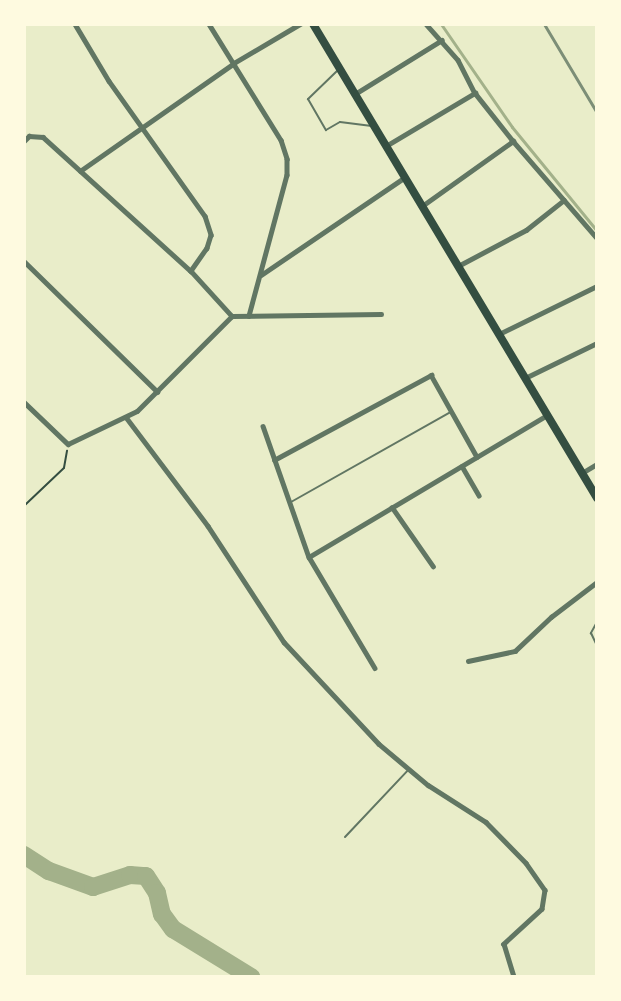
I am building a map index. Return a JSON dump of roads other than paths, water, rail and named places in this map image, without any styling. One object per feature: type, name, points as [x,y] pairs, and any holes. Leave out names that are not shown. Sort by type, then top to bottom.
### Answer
[{"type":"main road","points":[[313,24],[597,498]]},
{"type":"street","points":[[75,24],[208,225],[211,235],[207,248],[191,271]]},
{"type":"street","points":[[209,24],[280,140],[287,159],[287,175],[249,316]]},
{"type":"street","points":[[80,171],[141,126],[234,63],[300,24]]},
{"type":"street","points":[[426,24],[442,40],[475,93],[513,141],[597,238]]},
{"type":"street","points":[[355,94],[442,40]]},
{"type":"street","points":[[386,146],[475,93]]},
{"type":"street","points":[[24,141],[29,136],[43,137],[191,271],[232,316]]},
{"type":"street","points":[[422,206],[513,141]]},
{"type":"street","points":[[261,275],[405,177]]},
{"type":"street","points":[[458,266],[526,230],[564,200]]},
{"type":"street","points":[[24,261],[158,392]]},
{"type":"street","points":[[499,333],[597,286]]},
{"type":"street","points":[[24,402],[68,444],[126,417],[158,392],[232,316],[381,314]]},
{"type":"street","points":[[525,378],[597,343]]},
{"type":"street","points":[[274,460],[424,375],[435,378],[477,457]]},
{"type":"street","points":[[309,557],[548,415]]},
{"type":"street","points":[[126,417],[208,526],[284,642],[379,744],[409,769],[486,822],[545,890],[542,909],[504,944],[514,977]]},
{"type":"street","points":[[263,426],[309,557],[375,668]]},
{"type":"street","points":[[582,473],[597,464]]},
{"type":"street","points":[[462,466],[479,496]]},
{"type":"street","points":[[392,507],[433,566]]},
{"type":"street","points":[[468,662],[515,651],[550,617],[597,582]]},
{"type":"lane","points":[[340,68],[308,99],[326,130],[340,122],[374,126]]},
{"type":"lane","points":[[289,503],[453,411]]},
{"type":"lane","points":[[597,622],[591,633],[597,646]]},
{"type":"lane","points":[[345,837],[409,769]]},
{"type":"waterway","points":[[441,24],[512,127],[597,231]]},
{"type":"waterway","points":[[24,855],[49,871],[93,887],[130,875],[146,876],[157,893],[162,914],[173,929],[251,977]]},
{"type":"railway","points":[[544,24],[597,113]]}]
